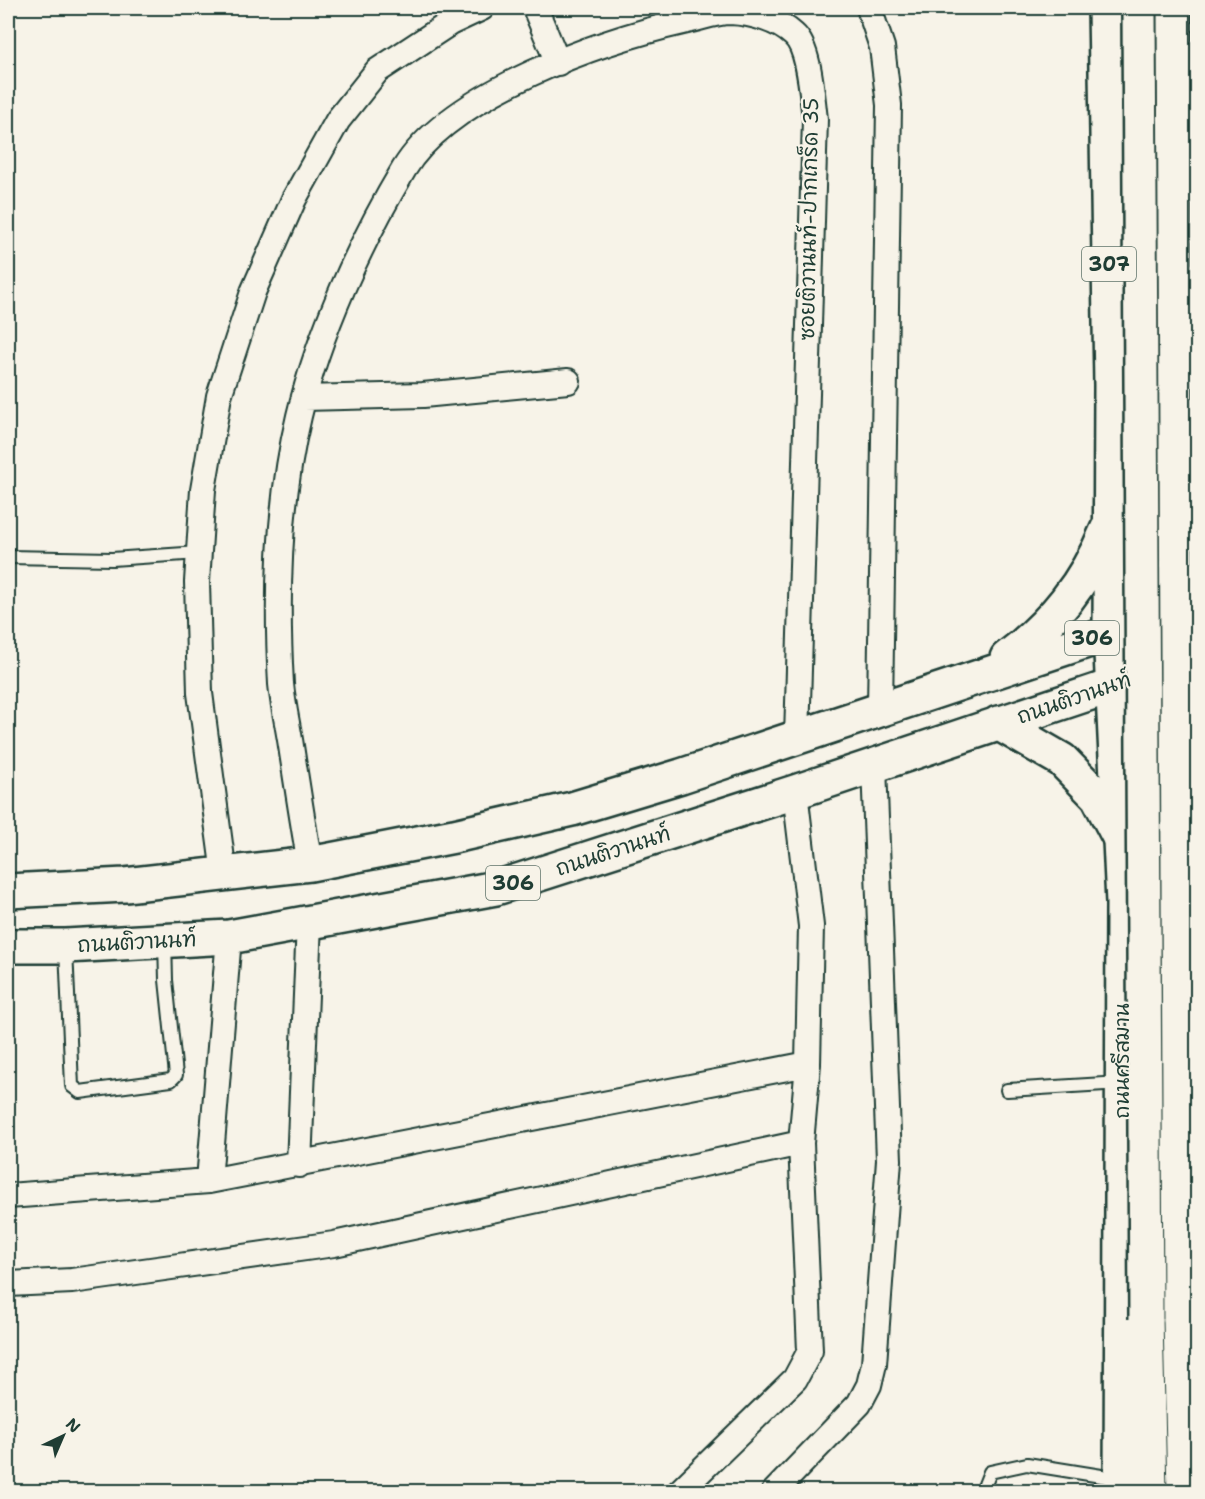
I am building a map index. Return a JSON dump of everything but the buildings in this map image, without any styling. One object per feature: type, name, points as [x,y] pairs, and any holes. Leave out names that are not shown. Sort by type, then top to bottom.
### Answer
[{"type":"main road","name":"307","points":[[1105,8],[1111,385],[1110,632]]},
{"type":"main road","points":[[1130,1487],[1146,1319],[1139,8]]},
{"type":"main road","points":[[1174,8],[1180,1319],[1184,1491]]},
{"type":"main road","points":[[1111,385],[1136,410],[1165,426],[1180,422],[1197,408]]},
{"type":"main road","points":[[988,673],[1036,636],[1060,610],[1095,559],[1112,520]]},
{"type":"main road","name":"306","points":[[8,891],[124,885],[310,864],[454,836],[572,809],[797,738],[1197,604]]},
{"type":"main road","name":"ถนนศรีสมาน","points":[[1110,632],[1123,903],[1122,1083],[1130,1487]]},
{"type":"main road","name":"ถนนติวานนท์","points":[[8,946],[66,946],[230,937],[496,888],[874,766],[1197,657]]},
{"type":"main road","points":[[998,723],[1062,760],[1098,797],[1121,841]]},
{"type":"main road","points":[[1123,903],[1135,884],[1147,873],[1160,868],[1176,869],[1197,887]]},
{"type":"street","points":[[224,874],[200,693],[199,553],[203,490],[219,396],[253,292],[294,199],[338,120],[377,71],[450,23],[482,8]]},
{"type":"street","points":[[535,8],[558,63]]},
{"type":"street","points":[[869,8],[882,46],[889,105],[880,709]]},
{"type":"street","name":"ซอยติวานนท์-ปากเกร็ด 35","points":[[310,864],[281,687],[279,585],[285,500],[304,398],[329,322],[367,236],[406,166],[433,132],[491,94],[558,63],[654,29],[729,12],[774,20],[797,37],[809,72],[814,119],[797,738]]},
{"type":"street","points":[[304,398],[423,395],[568,381]]},
{"type":"street","points":[[774,1491],[859,1404],[869,1385],[874,1364],[889,1160],[874,766]]},
{"type":"street","points":[[679,1491],[795,1379],[810,1351],[801,1143],[808,1064],[811,926],[795,792]]},
{"type":"street","points":[[299,1166],[309,922]]},
{"type":"street","points":[[209,1181],[230,937]]},
{"type":"street","points":[[8,1196],[209,1181],[299,1166],[808,1064]]},
{"type":"street","points":[[8,1284],[72,1281],[334,1244],[801,1143]]},
{"type":"lane","points":[[8,557],[112,559],[199,553]]},
{"type":"lane","points":[[66,946],[72,1086],[80,1092],[171,1080],[176,1075],[166,980],[165,939]]},
{"type":"lane","points":[[1006,1089],[1122,1083]]},
{"type":"lane","points":[[982,1491],[990,1472],[1027,1464],[1130,1487]]}]
